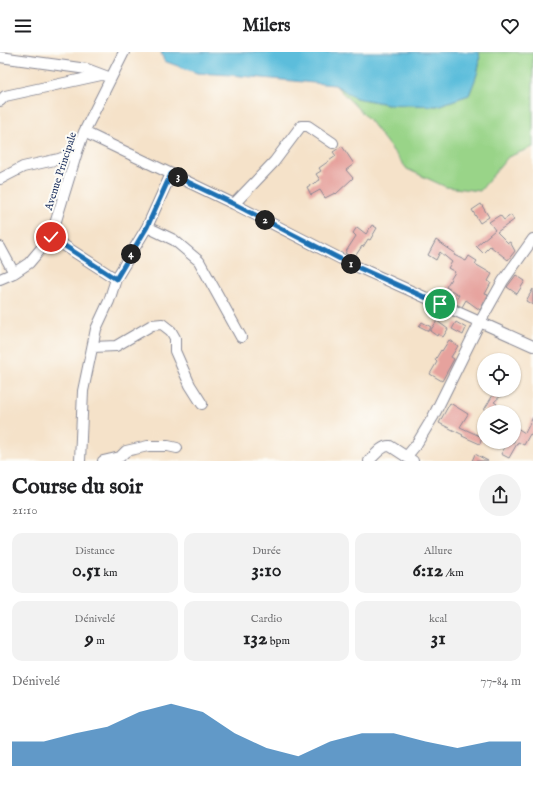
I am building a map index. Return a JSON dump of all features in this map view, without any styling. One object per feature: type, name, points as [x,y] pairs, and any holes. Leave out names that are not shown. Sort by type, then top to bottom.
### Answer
[{"type":"street","name":"Avenue Principale","points":[[0,279],[14,273],[29,263],[51,237],[84,132],[124,52]]},
{"type":"street","points":[[0,57],[87,69],[111,78]]},
{"type":"street","points":[[0,101],[5,96],[101,75]]},
{"type":"street","points":[[234,204],[274,162],[301,126],[308,126],[334,143]]},
{"type":"street","points":[[84,132],[234,204],[348,263],[533,346]]},
{"type":"street","points":[[0,179],[23,167],[59,159],[77,152]]},
{"type":"street","points":[[80,461],[83,391],[96,329],[109,302],[116,279],[147,227],[171,174]]},
{"type":"street","points":[[147,227],[174,240],[199,261],[241,337]]},
{"type":"street","points":[[51,237],[116,279]]},
{"type":"street","points":[[369,461],[382,448],[387,446],[390,446],[409,459],[433,417],[480,322],[503,281],[533,239]]},
{"type":"street","points":[[0,247],[14,273]]},
{"type":"street","points":[[93,347],[116,346],[152,325],[162,324],[171,331],[175,338],[175,350],[190,385],[202,404]]},
{"type":"street","points":[[103,461],[120,457],[126,451],[148,446],[177,448]]},
{"type":"green space","points":[[479,52],[533,52],[533,147],[508,157],[480,191],[446,187],[407,169],[369,120],[335,85],[356,98],[388,104],[437,106],[469,95],[478,68],[480,57]]},
{"type":"water","points":[[161,52],[479,52],[480,57],[477,74],[469,95],[437,106],[388,104],[356,98],[335,85],[197,73],[164,61]]},
{"type":"building","points":[[342,146],[354,164],[346,170],[353,178],[336,194],[335,193],[325,198],[320,190],[311,195],[307,187],[320,180],[316,174],[321,171],[319,168],[336,156],[333,152]]},
{"type":"building","points":[[481,204],[489,217],[480,223],[472,210]]},
{"type":"building","points":[[500,215],[504,220],[511,215],[514,220],[497,232],[508,243],[510,242],[515,251],[508,260],[490,246],[483,253],[476,246],[495,230],[489,222]]},
{"type":"building","points":[[372,225],[377,228],[370,240],[368,239],[354,258],[345,253],[356,236],[353,233],[357,227],[366,234]]},
{"type":"building","points":[[436,240],[455,253],[454,255],[466,261],[469,256],[477,261],[475,264],[492,274],[488,281],[491,283],[485,294],[488,295],[480,310],[466,300],[462,307],[454,303],[459,295],[446,287],[455,272],[448,268],[452,262],[440,252],[436,260],[428,255]]},
{"type":"building","points":[[516,275],[525,281],[517,294],[507,287]]},
{"type":"building","points":[[533,289],[533,305],[526,301]]},
{"type":"building","points":[[437,321],[448,329],[443,337],[438,334],[437,336],[430,331]]},
{"type":"building","points":[[422,322],[431,327],[429,331],[419,326]]},
{"type":"building","points":[[456,322],[466,328],[463,335],[452,329]]},
{"type":"building","points":[[449,340],[458,346],[451,357],[454,359],[442,381],[430,374],[437,362],[435,360]]},
{"type":"building","points":[[492,397],[500,397],[494,402],[496,405],[487,405]]},
{"type":"building","points":[[450,403],[468,414],[460,427],[477,435],[477,443],[462,436],[463,435],[439,423]]},
{"type":"building","points":[[533,417],[533,436],[530,434],[524,445],[521,444],[521,430],[525,433]]},
{"type":"building","points":[[504,449],[514,449],[509,458],[501,454]]},
{"type":"building","points":[[475,454],[488,461],[472,461]]},
{"type":"route","points":[[51,237],[116,279],[147,227],[171,174],[234,204],[348,263],[440,304]]}]
